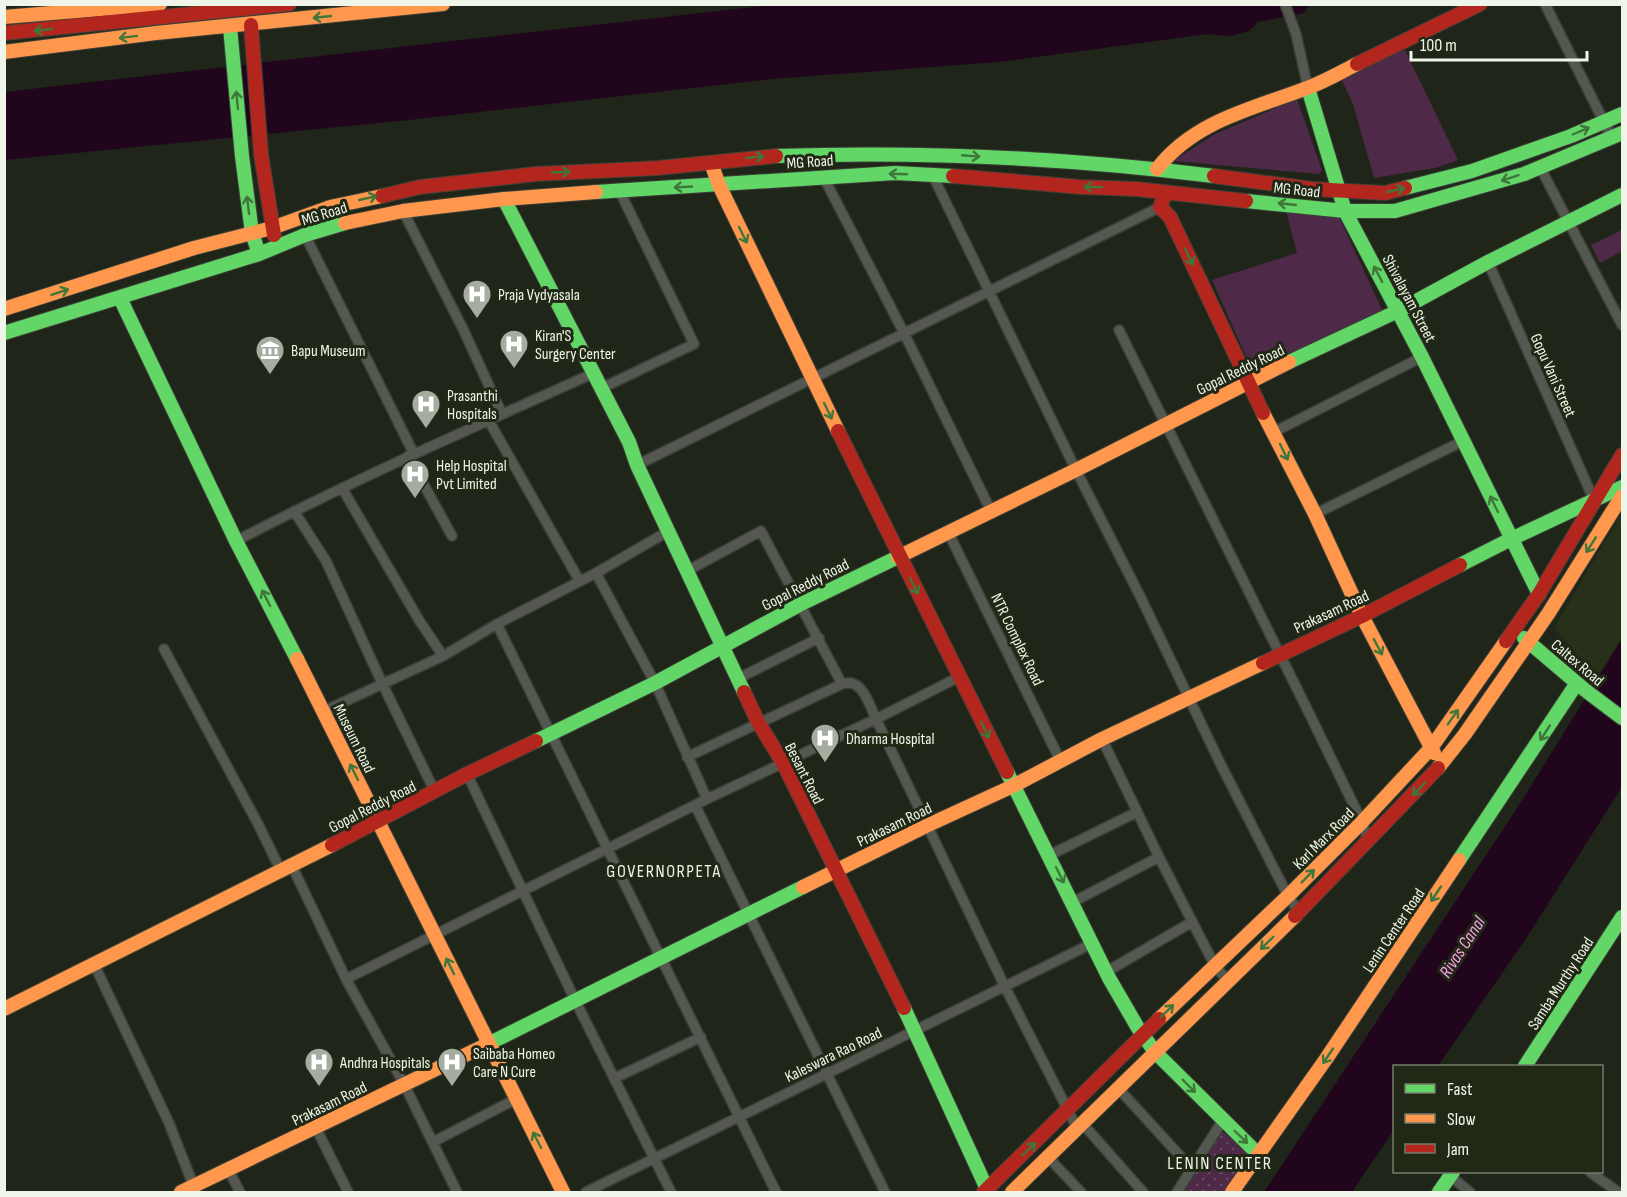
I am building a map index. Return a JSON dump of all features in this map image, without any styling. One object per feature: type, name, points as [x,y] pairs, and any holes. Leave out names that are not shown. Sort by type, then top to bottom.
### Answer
[{"type":"main road","points":[[4,17],[160,4]]},
{"type":"main road","points":[[4,33],[289,4]]},
{"type":"main road","points":[[4,52],[156,33],[443,4]]},
{"type":"main road","points":[[1157,169],[1168,155],[1205,128],[1245,109],[1308,88],[1480,4]]},
{"type":"main road","points":[[251,25],[261,154],[272,228],[278,246]]},
{"type":"main road","points":[[230,27],[242,156],[252,233],[259,254]]},
{"type":"main road","name":"Shivalayam Street","points":[[1308,88],[1345,211],[1422,357],[1539,594]]},
{"type":"main road","name":"MG Road","points":[[4,309],[194,248],[272,228],[330,207],[420,188],[536,174],[658,168],[767,156],[862,153],[963,156],[1157,169],[1338,192],[1385,193],[1510,158],[1623,114]]},
{"type":"main road","name":"MG Road","points":[[4,333],[259,254],[305,235],[355,220],[403,211],[504,199],[619,190],[895,173],[999,178],[1166,192],[1345,211],[1395,211],[1470,191],[1540,167],[1617,136]]},
{"type":"main road","points":[[711,163],[719,185],[899,556],[1013,786],[1050,855],[1106,972],[1142,1035],[1155,1052],[1259,1155]]},
{"type":"main road","points":[[1166,192],[1160,207],[1170,217],[1247,382],[1315,514],[1362,616],[1441,765]]},
{"type":"main road","name":"Gopal Reddy Road","points":[[4,1009],[95,966],[287,869],[467,774],[655,683],[801,604],[1077,470],[1247,382],[1398,311],[1488,262],[1623,195]]},
{"type":"main road","name":"Besant Road","points":[[504,199],[629,442],[636,465],[723,645],[737,679],[783,763],[915,1031],[985,1191]]},
{"type":"main road","name":"Museum Road","points":[[120,298],[236,542],[324,711],[563,1192]]},
{"type":"main road","name":"Karl Marx Road","points":[[985,1191],[1142,1035],[1288,896],[1431,748],[1539,594],[1623,455]]},
{"type":"main road","name":"Prakasam Road","points":[[188,1190],[926,826],[1013,786],[1102,739],[1362,616],[1511,539],[1623,487]]},
{"type":"main road","name":"Karl Marx Road","points":[[1012,1192],[1299,912],[1441,765],[1529,642],[1623,496]]},
{"type":"main road","name":"Caltex Road","points":[[1514,630],[1581,687],[1623,718]]},
{"type":"main road","name":"Lenin Center Road","points":[[1232,1192],[1581,687]]},
{"type":"main road","name":"Samba Murthy Road","points":[[1526,1065],[1618,934],[1623,916]]},
{"type":"main road","points":[[1439,1192],[1452,1174]]},
{"type":"street","name":"Shivalayam Street","points":[[1285,4],[1296,34],[1308,88]]},
{"type":"street","points":[[1545,4],[1605,122],[1617,136]]},
{"type":"street","points":[[1540,167],[1623,326]]},
{"type":"street","points":[[823,176],[904,333],[991,511]]},
{"type":"street","points":[[933,176],[1142,598],[1189,699],[1288,896],[1299,912]]},
{"type":"street","points":[[602,388],[694,344],[619,190]]},
{"type":"street","points":[[636,465],[1160,207]]},
{"type":"street","points":[[403,211],[463,329],[502,414]]},
{"type":"street","points":[[305,235],[452,536]]},
{"type":"street","name":"Gopu Vani Street","points":[[1488,262],[1594,500]]},
{"type":"street","points":[[1119,330],[1362,822],[1368,842]]},
{"type":"street","points":[[1274,432],[1422,357]]},
{"type":"street","points":[[236,542],[294,511],[411,455],[594,373]]},
{"type":"street","points":[[489,421],[579,580]]},
{"type":"street","points":[[1315,514],[1463,441]]},
{"type":"street","points":[[342,488],[419,621],[443,656]]},
{"type":"street","points":[[294,511],[326,561],[435,792]]},
{"type":"street","points":[[687,571],[761,531],[842,684]]},
{"type":"street","points":[[324,711],[443,656],[497,624],[596,573],[667,532]]},
{"type":"street","name":"NTR Complex Road","points":[[948,532],[1060,760]]},
{"type":"street","points":[[596,573],[655,683],[707,799]]},
{"type":"street","points":[[497,624],[776,1192]]},
{"type":"street","points":[[737,679],[819,638]]},
{"type":"street","points":[[164,649],[404,1084],[457,1192]]},
{"type":"street","points":[[346,979],[707,799],[959,677]]},
{"type":"street","points":[[687,757],[842,684],[855,682],[861,688],[926,826],[1067,1112],[1143,1192]]},
{"type":"street","points":[[1102,739],[1192,922],[1215,966],[1228,981]]},
{"type":"street","points":[[467,774],[575,1000],[671,1192]]},
{"type":"street","points":[[695,805],[885,1192]]},
{"type":"street","points":[[1050,855],[1137,812]]},
{"type":"street","points":[[1073,902],[1159,857]]},
{"type":"street","points":[[1106,972],[1192,922]]},
{"type":"street","name":"Kaleswara Rao Road","points":[[586,1192],[1093,943]]},
{"type":"street","points":[[95,966],[170,1123],[188,1190]]},
{"type":"street","points":[[615,1078],[701,1037]]},
{"type":"street","points":[[1118,1088],[1192,1169]]},
{"type":"street","points":[[433,1142],[516,1099]]},
{"type":"street","points":[[1177,1192],[1223,1120]]},
{"type":"street","points":[[315,1128],[348,1192]]},
{"type":"street","points":[[1047,1156],[1082,1192]]},
{"type":"street","points":[[229,1171],[240,1192]]},
{"type":"street","points":[[1591,1173],[1618,1192]]},
{"type":"street","points":[[1452,1174],[1470,1192]]},
{"type":"shaded area","points":[[1405,50],[1458,160],[1435,168],[1374,178],[1353,104],[1340,76]]},
{"type":"shaded area","points":[[1297,99],[1322,170],[1319,174],[1173,161],[1215,134]]},
{"type":"shaded area","points":[[1286,211],[1339,217],[1383,312],[1253,372],[1212,280],[1297,253]]},
{"type":"shaded area","points":[[1622,230],[1622,251],[1600,263],[1591,245]]},
{"type":"shaded area","points":[[1622,513],[1622,636],[1597,677],[1554,628]]},
{"type":"shaded area","points":[[1220,1130],[1255,1154],[1227,1192],[1184,1192]]},
{"type":"water","points":[[770,5],[1309,5],[1304,13],[1258,22],[1249,31],[1231,36],[1208,34],[999,62],[772,79],[409,120],[5,160],[4,92]]},
{"type":"water","name":"Rivas Canal","points":[[1622,639],[1622,787],[1527,937],[1439,1065],[1393,1065],[1393,1131],[1352,1192],[1264,1192],[1521,802]]},
{"type":"traffic: fast","points":[[230,27],[242,156],[252,233],[259,254]]},
{"type":"traffic: fast","points":[[1308,88],[1345,211],[1422,357],[1539,594]]},
{"type":"traffic: fast","points":[[1405,188],[1472,171],[1571,136],[1622,114]]},
{"type":"traffic: fast","points":[[1246,201],[1345,211],[1395,211],[1524,174],[1622,133]]},
{"type":"traffic: fast","points":[[776,156],[886,154],[995,157],[1214,176]]},
{"type":"traffic: fast","points":[[596,192],[895,173],[953,176]]},
{"type":"traffic: fast","points":[[1289,362],[1398,311],[1488,262],[1622,195]]},
{"type":"traffic: fast","points":[[504,199],[629,442],[637,465],[744,692]]},
{"type":"traffic: fast","points":[[4,333],[259,254],[305,235],[345,223]]},
{"type":"traffic: fast","points":[[120,298],[236,541],[297,659]]},
{"type":"traffic: fast","points":[[1460,565],[1622,487]]},
{"type":"traffic: fast","points":[[536,741],[655,683],[801,604],[898,557]]},
{"type":"traffic: fast","points":[[1524,638],[1622,718]]},
{"type":"traffic: fast","points":[[1459,860],[1577,683]]},
{"type":"traffic: fast","points":[[1007,772],[1109,978],[1138,1028],[1155,1052],[1259,1155]]},
{"type":"traffic: fast","points":[[484,1046],[803,887]]},
{"type":"traffic: fast","points":[[1526,1065],[1622,917]]},
{"type":"traffic: fast","points":[[904,1008],[987,1189]]},
{"type":"traffic: fast","points":[[1439,1192],[1452,1173]]},
{"type":"traffic: slow","points":[[4,17],[160,4]]},
{"type":"traffic: slow","points":[[4,52],[156,33],[443,4]]},
{"type":"traffic: slow","points":[[1157,169],[1172,152],[1207,127],[1313,86],[1357,64]]},
{"type":"traffic: slow","points":[[711,163],[719,185],[838,431]]},
{"type":"traffic: slow","points":[[345,223],[403,211],[504,199],[596,192]]},
{"type":"traffic: slow","points":[[4,309],[194,248],[272,228],[330,207],[382,196]]},
{"type":"traffic: slow","points":[[898,557],[1289,362]]},
{"type":"traffic: slow","points":[[1263,413],[1315,514],[1362,616],[1434,753]]},
{"type":"traffic: slow","points":[[1438,768],[1465,734],[1548,614],[1622,496]]},
{"type":"traffic: slow","points":[[1159,1019],[1288,896],[1431,748],[1506,641]]},
{"type":"traffic: slow","points":[[297,659],[563,1192]]},
{"type":"traffic: slow","points":[[803,887],[1013,786],[1102,739],[1263,663]]},
{"type":"traffic: slow","points":[[4,1009],[332,845]]},
{"type":"traffic: slow","points":[[1232,1192],[1326,1059],[1459,860]]},
{"type":"traffic: slow","points":[[1012,1192],[1295,916]]},
{"type":"traffic: slow","points":[[181,1192],[484,1046]]},
{"type":"traffic: jam","points":[[4,33],[289,4]]},
{"type":"traffic: jam","points":[[1357,64],[1480,4]]},
{"type":"traffic: jam","points":[[251,25],[261,154],[274,235]]},
{"type":"traffic: jam","points":[[382,196],[420,187],[536,174],[658,168],[776,156]]},
{"type":"traffic: jam","points":[[953,176],[1081,187],[1136,189],[1246,201]]},
{"type":"traffic: jam","points":[[1214,176],[1312,189],[1385,193],[1405,188]]},
{"type":"traffic: jam","points":[[1166,192],[1160,207],[1170,217],[1263,413]]},
{"type":"traffic: jam","points":[[838,431],[1007,772]]},
{"type":"traffic: jam","points":[[1506,641],[1539,594],[1622,455]]},
{"type":"traffic: jam","points":[[1263,663],[1362,616],[1460,565]]},
{"type":"traffic: jam","points":[[744,692],[758,722],[783,763],[904,1008]]},
{"type":"traffic: jam","points":[[332,845],[467,774],[536,741]]},
{"type":"traffic: jam","points":[[1295,916],[1438,768]]},
{"type":"traffic: jam","points":[[984,1192],[1159,1019]]},
{"type":"place","name":"Praja Vydyasala","points":[[477,320]]},
{"type":"place","name":"Kiran'S Surgery Center","points":[[514,370]]},
{"type":"place","name":"Bapu Museum","points":[[270,376]]},
{"type":"place","name":"Prasanthi Hospitals","points":[[426,430]]},
{"type":"place","name":"Help Hospital Pvt Limited","points":[[415,500]]},
{"type":"place","name":"Dharma Hospital","points":[[825,764]]},
{"type":"place","name":"Andhra Hospitals","points":[[319,1088]]},
{"type":"place","name":"Saibaba Homeo Care N Cure","points":[[452,1088]]},
{"type":"district","name":"GOVERNORPETA","points":[[664,871]]},
{"type":"district","name":"LENIN CENTER","points":[[1220,1163]]}]
